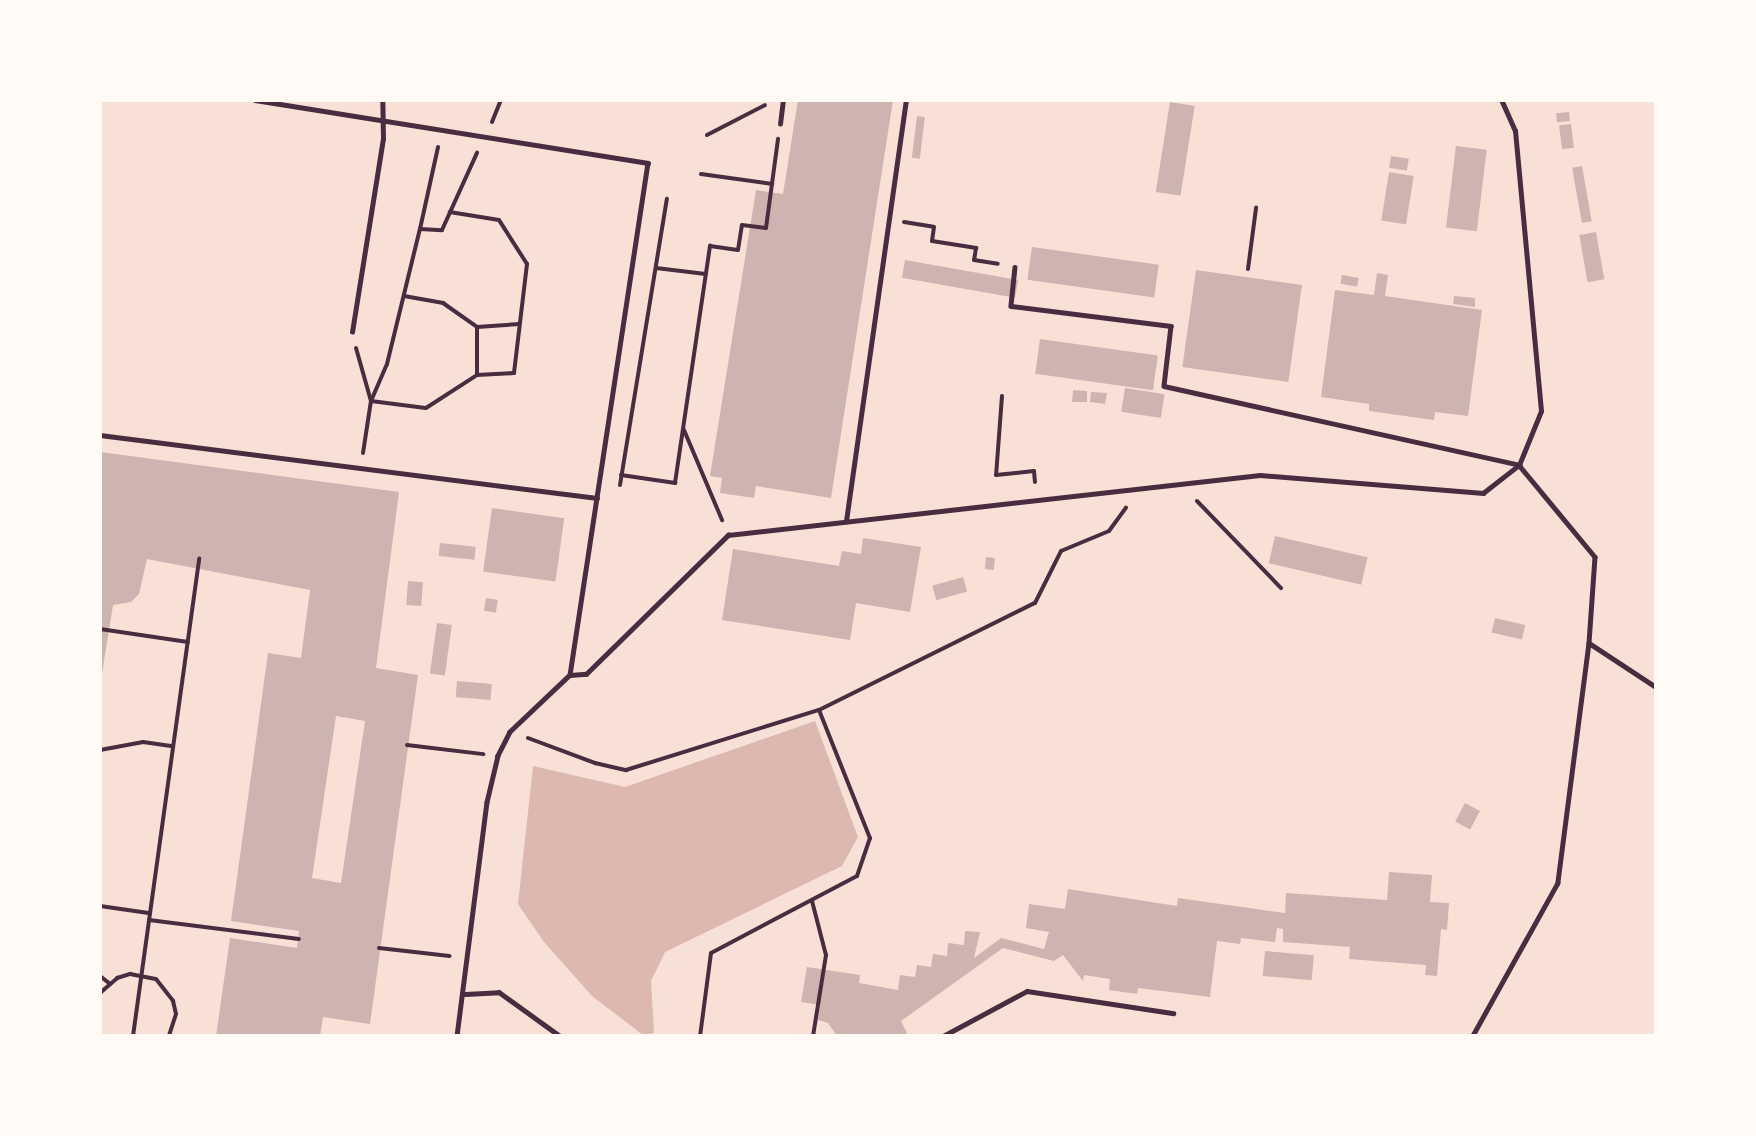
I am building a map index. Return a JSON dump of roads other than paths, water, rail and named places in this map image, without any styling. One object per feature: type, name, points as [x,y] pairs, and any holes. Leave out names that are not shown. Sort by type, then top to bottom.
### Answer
[{"type":"lane","points":[[255,100],[382,118],[648,163],[570,675],[510,732],[498,756],[487,802],[465,994],[457,1035]]},
{"type":"lane","points":[[352,332],[383,139],[381,100]]},
{"type":"lane","points":[[780,124],[783,100]]},
{"type":"lane","points":[[846,521],[906,100]]},
{"type":"lane","points":[[570,675],[586,674],[728,535],[1260,475],[1484,493],[1519,465],[1541,411],[1515,131],[1501,100]]},
{"type":"lane","points":[[1015,267],[1011,306],[1172,326],[1164,386],[1519,465],[1595,557],[1589,643],[1558,883],[1473,1035]]},
{"type":"lane","points":[[100,435],[597,498]]},
{"type":"lane","points":[[1589,643],[1656,687]]},
{"type":"lane","points":[[943,1035],[1027,991],[1173,1013]]},
{"type":"lane","points":[[465,994],[500,992],[560,1035]]}]
